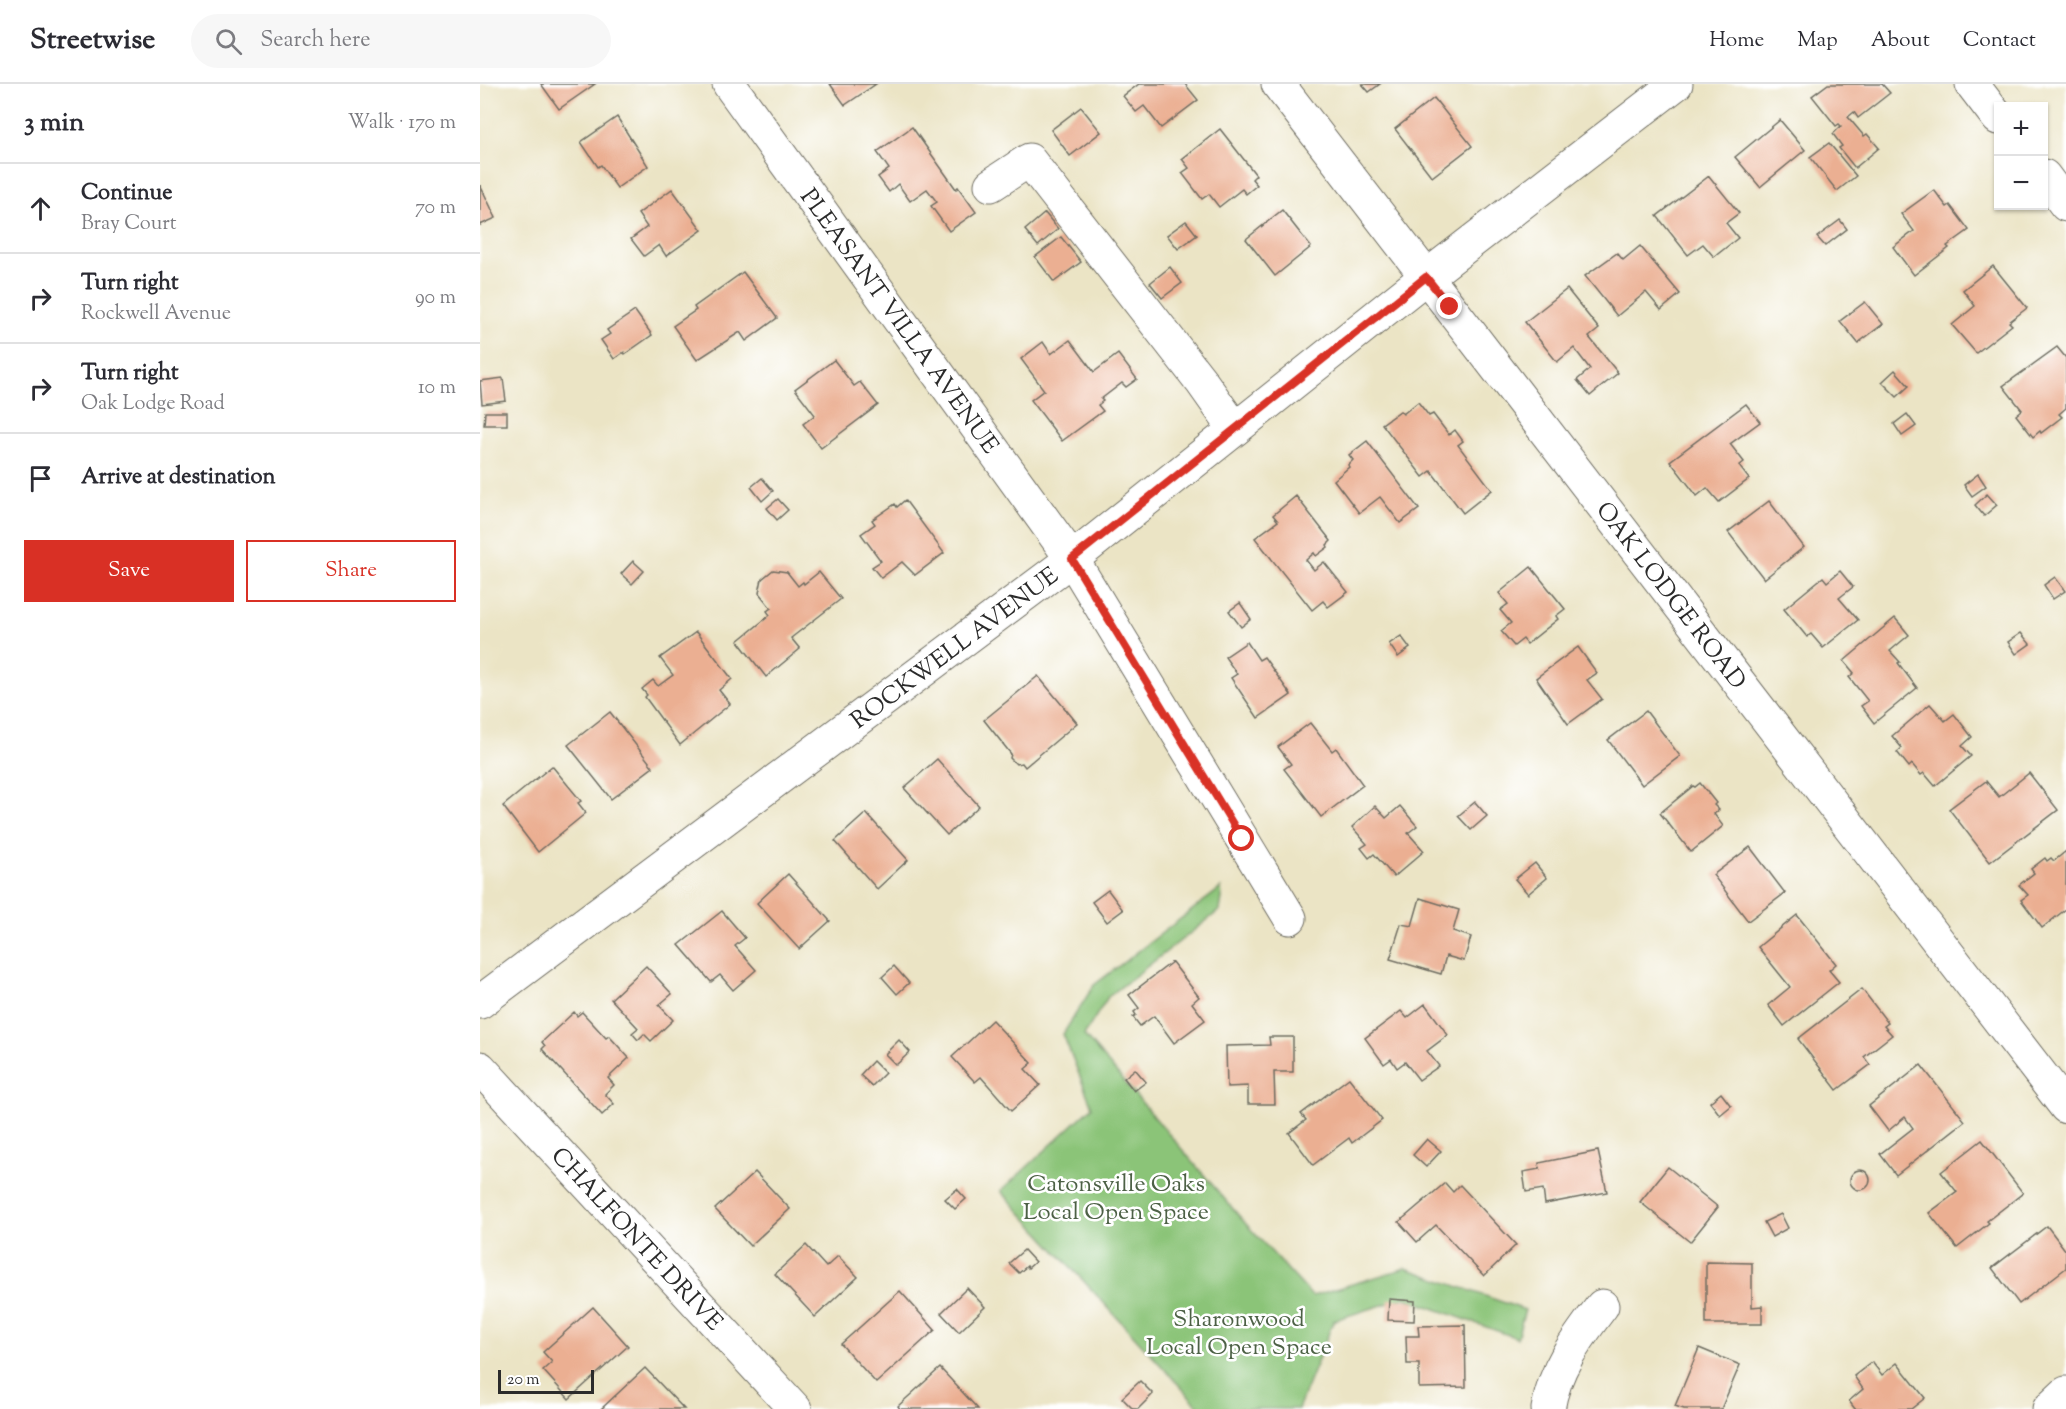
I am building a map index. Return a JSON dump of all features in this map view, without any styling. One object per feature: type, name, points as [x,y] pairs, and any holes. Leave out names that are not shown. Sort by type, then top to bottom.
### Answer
[{"type":"street","name":"PLEASANT VILLA AVENUE","points":[[729,84],[1072,559],[1290,918]]},
{"type":"street","name":"OAK LODGE ROAD","points":[[1278,84],[2066,1107]]},
{"type":"street","name":"ROCKWELL AVENUE","points":[[480,1002],[1072,559],[1426,277],[1676,84]]},
{"type":"street","points":[[1972,84],[1994,113]]},
{"type":"street","points":[[991,185],[1029,160],[1201,381],[1234,429]]},
{"type":"street","points":[[2048,182],[2066,205]]},
{"type":"street","name":"CHALFONTE DRIVE","points":[[480,1068],[795,1409]]},
{"type":"street","points":[[1548,1409],[1550,1396],[1568,1353],[1602,1306]]},
{"type":"street","points":[[2049,1409],[2066,1393]]},
{"type":"green space","points":[[1221,888],[1220,910],[1108,997],[1084,1035],[1246,1224],[1312,1296],[1406,1268],[1525,1310],[1517,1338],[1405,1298],[1334,1320],[1298,1409],[1201,1409],[1001,1191],[1092,1107],[1063,1034],[1094,985]]},
{"type":"building","points":[[541,84],[595,84],[559,109]]},
{"type":"building","points":[[830,84],[876,84],[845,105]]},
{"type":"building","points":[[1139,84],[1185,84],[1198,100],[1161,128],[1144,106],[1136,112],[1123,96]]},
{"type":"building","points":[[1362,84],[1380,84],[1369,92]]},
{"type":"building","points":[[1828,84],[1882,84],[1890,93],[1858,118],[1854,112],[1848,117],[1864,136],[1867,134],[1879,148],[1855,168],[1839,148],[1842,146],[1833,134],[1841,126],[1839,124],[1836,126],[1812,96]]},
{"type":"building","points":[[1434,98],[1472,146],[1432,177],[1395,129]]},
{"type":"building","points":[[1081,107],[1101,132],[1070,156],[1051,130]]},
{"type":"building","points":[[617,117],[648,166],[617,188],[601,165],[598,167],[581,142]]},
{"type":"building","points":[[1780,120],[1805,150],[1760,187],[1735,157]]},
{"type":"building","points":[[912,127],[956,189],[958,187],[976,212],[949,231],[931,206],[937,202],[927,189],[910,201],[898,184],[889,192],[878,177],[889,169],[877,152]]},
{"type":"building","points":[[1220,129],[1256,175],[1252,179],[1257,185],[1246,194],[1242,189],[1219,207],[1209,194],[1202,199],[1182,173],[1189,168],[1182,159]]},
{"type":"building","points":[[1829,143],[1856,176],[1837,191],[1810,157]]},
{"type":"building","points":[[1709,176],[1739,213],[1726,223],[1738,238],[1714,257],[1703,244],[1688,255],[1657,216]]},
{"type":"building","points":[[480,185],[496,218],[480,225]]},
{"type":"building","points":[[672,189],[702,230],[666,256],[659,245],[644,256],[631,239],[647,227],[638,214]]},
{"type":"building","points":[[1934,190],[1947,207],[1950,205],[1969,230],[1914,275],[1893,247],[1914,231],[1901,214]]},
{"type":"building","points":[[1282,210],[1311,247],[1275,276],[1246,239]]},
{"type":"building","points":[[1045,213],[1058,229],[1038,246],[1025,230]]},
{"type":"building","points":[[1840,220],[1847,229],[1825,246],[1817,237]]},
{"type":"building","points":[[1186,221],[1197,235],[1178,249],[1167,235]]},
{"type":"building","points":[[1061,237],[1081,262],[1054,282],[1035,257]]},
{"type":"building","points":[[1640,246],[1680,294],[1661,310],[1646,292],[1617,316],[1585,276],[1617,253],[1623,260]]},
{"type":"building","points":[[1993,266],[2027,308],[2009,322],[2012,325],[1976,353],[1952,325],[1975,306],[1963,290]]},
{"type":"building","points":[[1170,267],[1182,283],[1162,298],[1150,283]]},
{"type":"building","points":[[743,272],[777,318],[746,341],[740,332],[697,360],[673,326],[696,310],[694,307]]},
{"type":"building","points":[[1567,289],[1599,329],[1589,337],[1618,373],[1590,396],[1577,380],[1590,369],[1574,348],[1557,362],[1525,322]]},
{"type":"building","points":[[1865,302],[1883,324],[1858,343],[1840,321]]},
{"type":"building","points":[[635,311],[652,335],[614,359],[601,340],[610,334],[607,330]]},
{"type":"building","points":[[1070,340],[1094,372],[1118,354],[1137,379],[1126,387],[1122,383],[1101,399],[1103,401],[1098,405],[1103,411],[1062,441],[1031,400],[1044,390],[1021,359],[1043,342],[1051,354]]},
{"type":"building","points":[[2057,347],[2066,358],[2066,408],[2059,414],[2062,417],[2033,437],[2016,415],[2022,410],[2003,386]]},
{"type":"building","points":[[834,360],[854,386],[860,382],[878,405],[821,448],[803,424],[815,415],[795,389]]},
{"type":"building","points":[[1895,370],[1909,386],[1897,397],[1882,382]]},
{"type":"building","points":[[503,378],[506,401],[482,404],[480,381]]},
{"type":"building","points":[[1418,402],[1429,416],[1433,414],[1449,435],[1455,430],[1463,441],[1458,445],[1492,490],[1463,513],[1431,471],[1423,477],[1382,424],[1400,411],[1403,414]]},
{"type":"building","points":[[1746,404],[1760,422],[1730,444],[1744,462],[1739,466],[1749,479],[1719,502],[1707,488],[1697,496],[1670,461]]},
{"type":"building","points":[[485,412],[507,412],[507,425],[484,425]]},
{"type":"building","points":[[1907,414],[1916,426],[1902,436],[1894,424]]},
{"type":"building","points":[[1367,441],[1419,509],[1400,523],[1380,497],[1359,513],[1334,480],[1349,467],[1348,465],[1353,460],[1349,455]]},
{"type":"building","points":[[1978,474],[1986,486],[1972,496],[1964,485]]},
{"type":"building","points":[[762,478],[773,491],[762,501],[751,487]]},
{"type":"building","points":[[1987,494],[1997,505],[1984,516],[1975,505]]},
{"type":"building","points":[[1296,496],[1331,541],[1328,547],[1316,556],[1314,553],[1306,560],[1314,570],[1324,562],[1348,592],[1328,607],[1323,601],[1312,610],[1255,538],[1278,521],[1273,515]]},
{"type":"building","points":[[778,499],[788,510],[777,520],[767,508]]},
{"type":"building","points":[[905,500],[944,553],[915,575],[902,562],[881,578],[872,567],[881,561],[861,534],[875,524],[872,520],[895,504],[897,507]]},
{"type":"building","points":[[1769,501],[1804,547],[1764,579],[1728,532]]},
{"type":"building","points":[[633,561],[644,571],[632,584],[621,574]]},
{"type":"building","points":[[1531,567],[1565,609],[1556,616],[1558,619],[1527,644],[1523,639],[1514,646],[1501,631],[1511,623],[1500,610],[1508,604],[1499,593]]},
{"type":"building","points":[[773,570],[787,572],[798,586],[819,572],[841,599],[791,638],[800,649],[766,677],[738,641],[770,615],[767,611],[771,608],[759,593],[762,579]]},
{"type":"building","points":[[1840,571],[1853,587],[1839,598],[1858,620],[1823,648],[1811,634],[1807,637],[1784,609],[1823,577],[1827,582]]},
{"type":"building","points":[[2055,577],[2065,591],[2053,599],[2044,585]]},
{"type":"building","points":[[1240,603],[1251,619],[1241,627],[1229,611]]},
{"type":"building","points":[[1895,618],[1909,635],[1890,651],[1917,688],[1874,723],[1861,706],[1868,701],[1849,677],[1854,673],[1844,661]]},
{"type":"building","points":[[696,632],[732,679],[719,690],[730,704],[680,745],[645,697],[647,695],[642,689],[653,680],[658,686],[673,675],[660,658]]},
{"type":"building","points":[[2021,633],[2030,644],[2016,654],[2008,642]]},
{"type":"building","points":[[1401,636],[1410,648],[1398,657],[1389,644]]},
{"type":"building","points":[[1247,642],[1259,660],[1264,657],[1291,695],[1258,718],[1231,678],[1237,674],[1225,657]]},
{"type":"building","points":[[1578,647],[1597,673],[1587,680],[1602,699],[1568,724],[1536,678]]},
{"type":"building","points":[[1038,676],[1077,723],[1025,767],[1022,763],[1016,764],[1010,758],[1011,754],[984,720]]},
{"type":"building","points":[[1930,704],[1945,721],[1954,714],[1972,737],[1962,746],[1971,756],[1935,786],[1912,764],[1909,767],[1897,752],[1902,748],[1892,736]]},
{"type":"building","points":[[1646,711],[1680,756],[1642,785],[1608,740]]},
{"type":"building","points":[[610,712],[653,767],[611,799],[568,745]]},
{"type":"building","points":[[1310,723],[1332,751],[1336,748],[1363,785],[1321,817],[1284,769],[1291,764],[1278,747]]},
{"type":"building","points":[[937,759],[979,806],[947,835],[904,788]]},
{"type":"building","points":[[552,766],[581,801],[578,803],[586,813],[538,852],[503,806]]},
{"type":"building","points":[[2029,773],[2058,810],[1990,862],[1949,809],[1986,781],[1999,797]]},
{"type":"building","points":[[1700,783],[1716,803],[1714,805],[1719,810],[1714,814],[1723,826],[1691,852],[1660,813]]},
{"type":"building","points":[[1475,802],[1487,816],[1471,830],[1458,816]]},
{"type":"building","points":[[1375,806],[1386,818],[1400,806],[1417,826],[1408,833],[1424,851],[1394,877],[1374,854],[1369,858],[1361,848],[1367,844],[1352,827]]},
{"type":"building","points":[[866,813],[908,860],[877,889],[835,841]]},
{"type":"building","points":[[1750,847],[1785,893],[1748,921],[1713,875]]},
{"type":"building","points":[[2066,851],[2066,909],[2042,928],[2021,900],[2028,895],[2019,885],[2034,873],[2031,869],[2045,858],[2047,861],[2051,858],[2054,861]]},
{"type":"building","points":[[1535,863],[1547,878],[1528,894],[1515,879]]},
{"type":"building","points":[[788,874],[830,921],[799,949],[757,903]]},
{"type":"building","points":[[1108,890],[1123,910],[1107,922],[1092,902]]},
{"type":"building","points":[[1420,898],[1459,910],[1453,931],[1471,937],[1464,961],[1446,956],[1441,974],[1390,959],[1401,924],[1412,926]]},
{"type":"building","points":[[722,911],[745,938],[735,946],[756,970],[733,990],[720,975],[711,982],[679,945]]},
{"type":"building","points":[[1797,915],[1836,964],[1829,970],[1839,982],[1784,1026],[1768,1005],[1790,987],[1758,947]]},
{"type":"building","points":[[1172,962],[1199,997],[1192,1003],[1205,1020],[1174,1043],[1154,1016],[1140,1026],[1133,1017],[1136,1015],[1134,1012],[1139,1008],[1129,995]]},
{"type":"building","points":[[646,966],[672,994],[659,1005],[673,1020],[651,1041],[644,1034],[638,1040],[632,1033],[638,1028],[611,999]]},
{"type":"building","points":[[894,966],[909,983],[897,994],[882,977]]},
{"type":"building","points":[[1862,989],[1888,1023],[1884,1026],[1892,1035],[1864,1057],[1870,1065],[1837,1090],[1798,1039]]},
{"type":"building","points":[[1425,1004],[1448,1035],[1427,1051],[1439,1066],[1419,1080],[1405,1062],[1397,1068],[1391,1059],[1384,1064],[1365,1038],[1401,1011],[1407,1018]]},
{"type":"building","points":[[574,1012],[577,1016],[582,1012],[629,1058],[608,1078],[614,1085],[605,1094],[614,1104],[602,1115],[542,1049],[545,1046],[542,1042]]},
{"type":"building","points":[[992,1020],[1032,1063],[1025,1069],[1040,1085],[1011,1111],[981,1077],[975,1082],[952,1057]]},
{"type":"building","points":[[1269,1037],[1293,1037],[1293,1072],[1274,1072],[1275,1104],[1248,1104],[1248,1086],[1227,1087],[1226,1046],[1270,1045]]},
{"type":"building","points":[[899,1040],[910,1052],[896,1065],[885,1054]]},
{"type":"building","points":[[873,1061],[885,1073],[872,1086],[860,1075]]},
{"type":"building","points":[[1921,1065],[1965,1121],[1896,1175],[1880,1154],[1913,1128],[1905,1117],[1888,1131],[1869,1106]]},
{"type":"building","points":[[1135,1069],[1146,1082],[1134,1091],[1124,1078]]},
{"type":"building","points":[[1349,1078],[1382,1120],[1352,1143],[1349,1138],[1313,1165],[1289,1133],[1306,1120],[1301,1114]]},
{"type":"building","points":[[1721,1093],[1731,1106],[1720,1115],[1710,1102]]},
{"type":"building","points":[[1427,1139],[1441,1151],[1426,1167],[1413,1155]]},
{"type":"building","points":[[1982,1140],[2023,1193],[1957,1248],[1929,1213],[1957,1192],[1941,1172]]},
{"type":"building","points":[[1598,1151],[1607,1192],[1545,1204],[1543,1189],[1526,1192],[1523,1172],[1540,1169],[1539,1163]]},
{"type":"building","points":[[1668,1167],[1718,1207],[1690,1242],[1640,1202]]},
{"type":"building","points":[[1860,1170],[1867,1173],[1870,1180],[1867,1187],[1860,1190],[1853,1187],[1850,1180],[1853,1173]]},
{"type":"building","points":[[755,1172],[790,1209],[750,1246],[715,1209]]},
{"type":"building","points":[[1445,1183],[1453,1192],[1460,1185],[1516,1245],[1484,1276],[1436,1225],[1417,1242],[1399,1222]]},
{"type":"building","points":[[957,1189],[966,1199],[955,1209],[945,1199]]},
{"type":"building","points":[[1781,1214],[1788,1228],[1772,1237],[1764,1222]]},
{"type":"building","points":[[2047,1226],[2066,1251],[2066,1268],[2019,1304],[1992,1268]]},
{"type":"building","points":[[806,1245],[826,1267],[838,1256],[858,1277],[815,1317],[775,1274]]},
{"type":"building","points":[[1024,1250],[1035,1262],[1019,1273],[1009,1263]]},
{"type":"building","points":[[1706,1262],[1752,1263],[1752,1307],[1762,1306],[1762,1324],[1706,1324]]},
{"type":"building","points":[[967,1288],[985,1307],[959,1332],[941,1313]]},
{"type":"building","points":[[900,1291],[935,1330],[876,1383],[841,1344]]},
{"type":"building","points":[[1389,1299],[1415,1301],[1414,1321],[1388,1320]]},
{"type":"building","points":[[593,1307],[628,1346],[569,1399],[543,1370],[552,1362],[543,1352]]},
{"type":"building","points":[[1465,1325],[1466,1387],[1419,1388],[1419,1364],[1407,1364],[1406,1336],[1419,1336],[1418,1326]]},
{"type":"building","points":[[1699,1348],[1740,1365],[1721,1409],[1684,1409],[1675,1406]]},
{"type":"building","points":[[1872,1362],[1882,1375],[1897,1363],[1925,1398],[1911,1409],[1855,1409],[1849,1401],[1863,1389],[1854,1376]]},
{"type":"building","points":[[645,1368],[684,1409],[601,1409]]},
{"type":"building","points":[[940,1368],[978,1409],[900,1409],[898,1406]]},
{"type":"building","points":[[1140,1381],[1153,1394],[1138,1409],[1133,1409],[1122,1398]]},
{"type":"route","points":[[1242,839],[1072,559],[1426,277],[1450,307]]},
{"type":"park label","name":"Catonsville Oaks Local Open Space","points":[[1116,1197]]},
{"type":"park label","name":"Sharonwood Local Open Space","points":[[1239,1332]]}]
